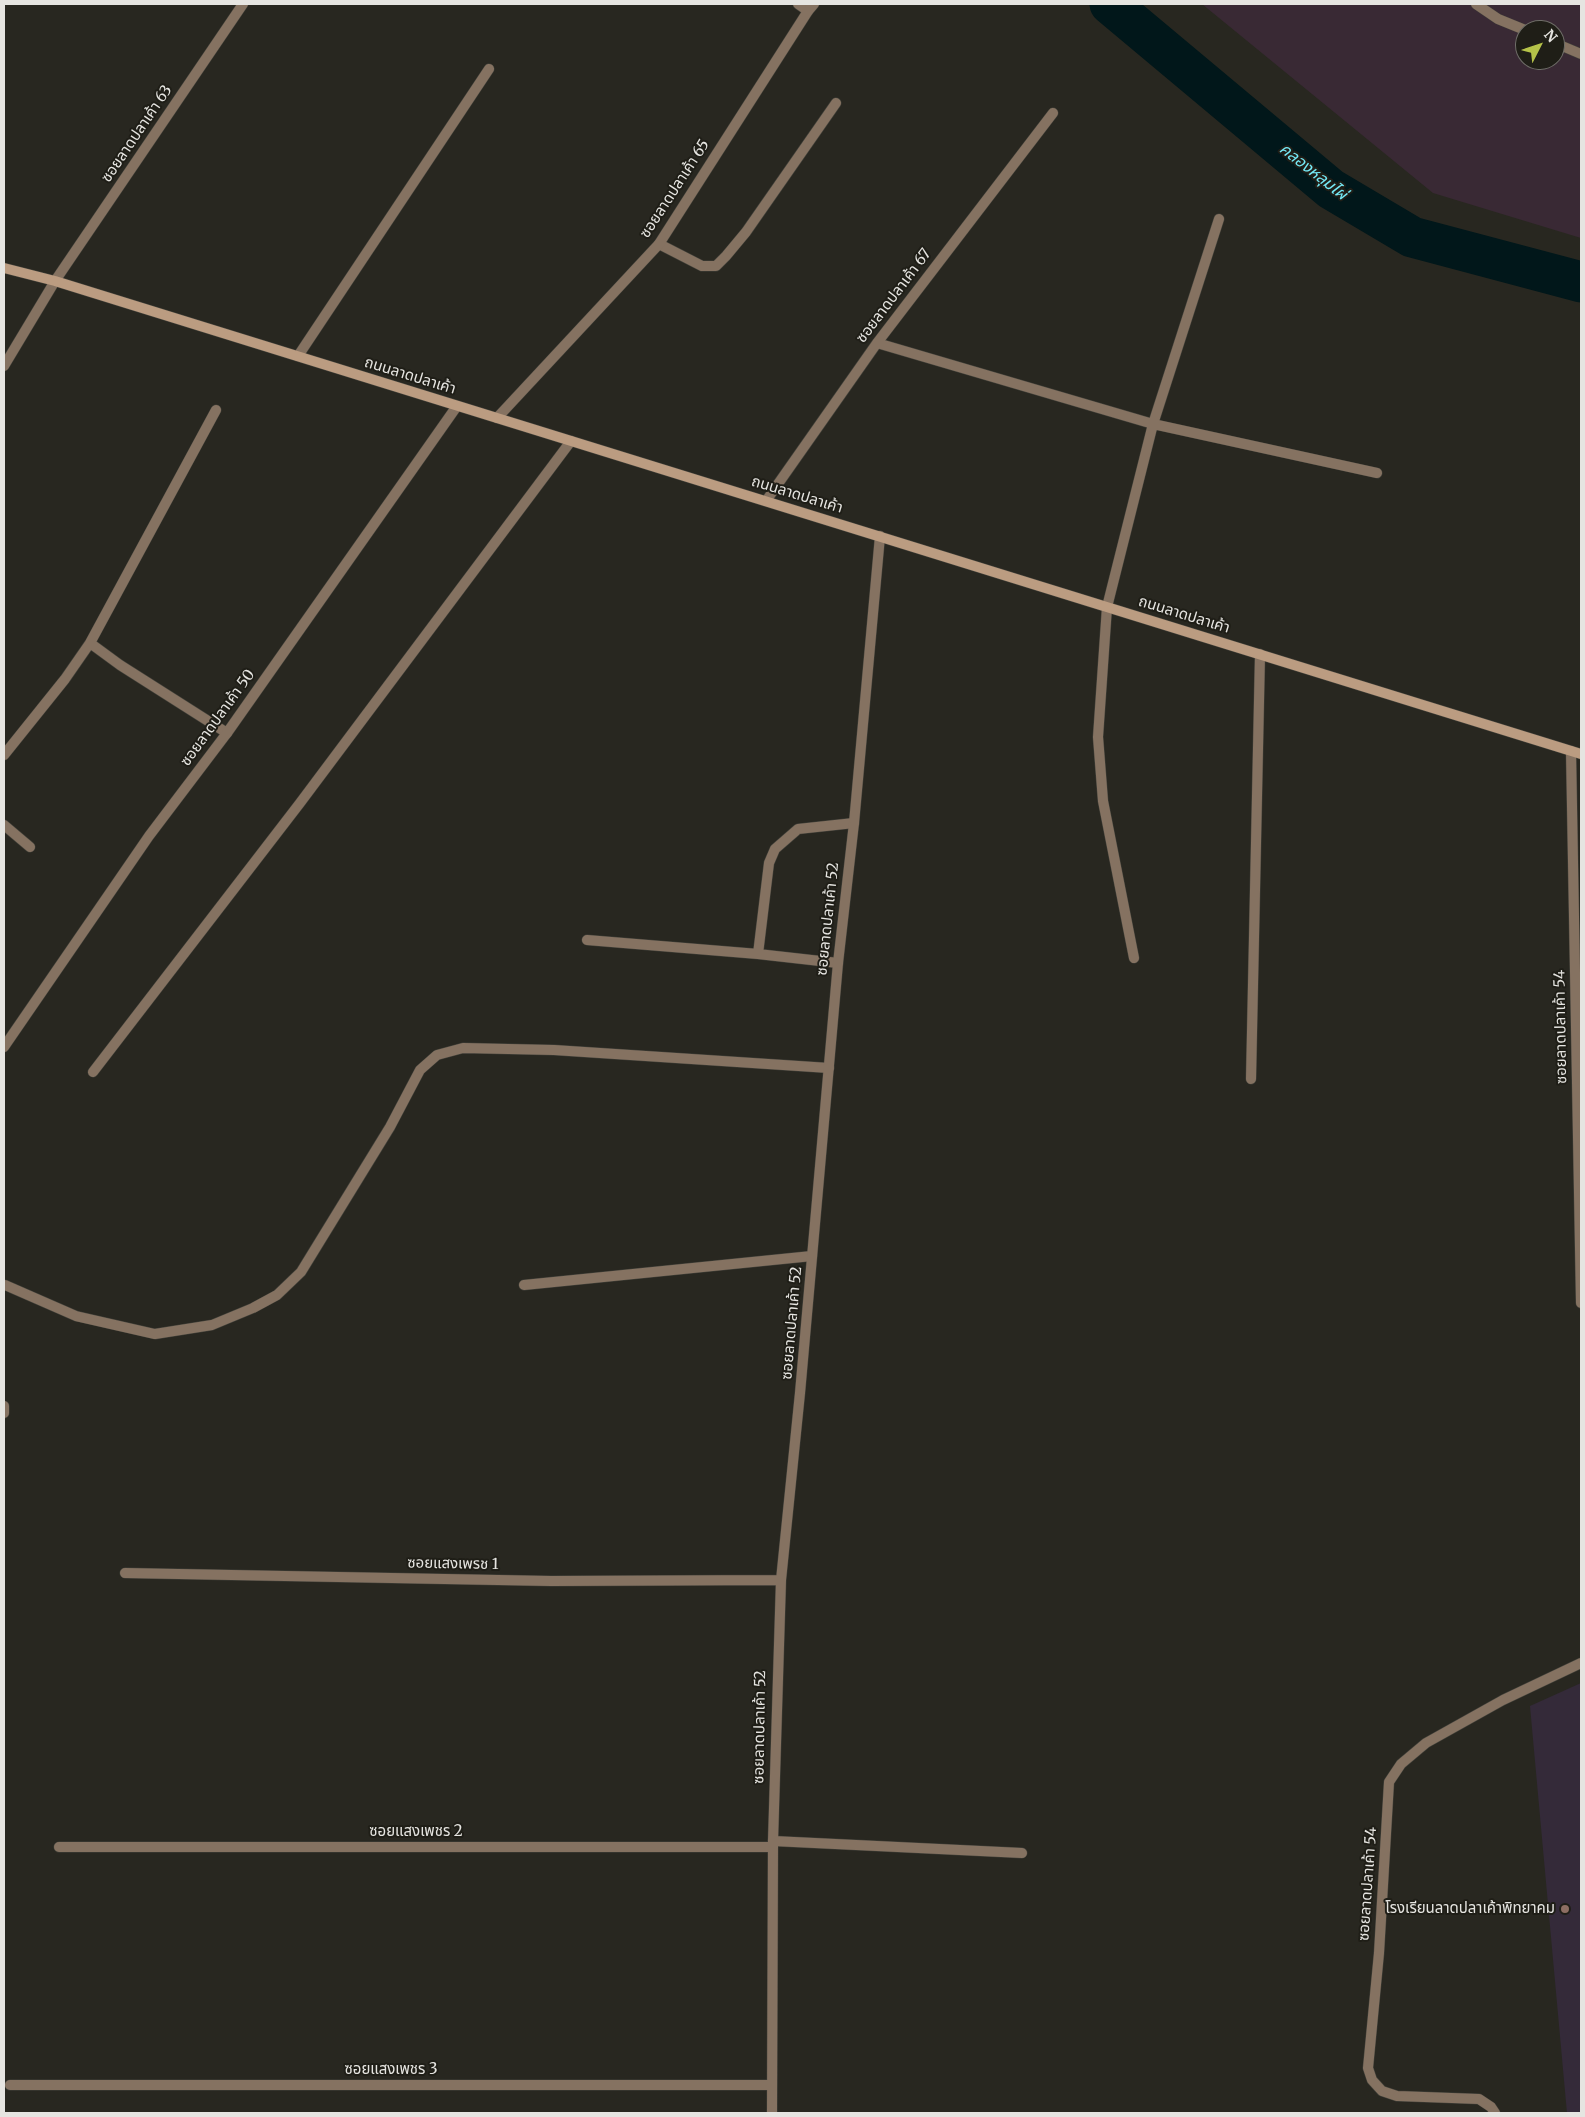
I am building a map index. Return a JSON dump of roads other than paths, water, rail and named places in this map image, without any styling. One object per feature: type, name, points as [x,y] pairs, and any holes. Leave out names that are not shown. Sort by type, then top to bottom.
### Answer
[{"type":"main road","name":"ถนนลาดปลาเค้า","points":[[4,268],[55,281],[1576,752]]},
{"type":"street","name":"ซอยลาดปลาเค้า 63","points":[[4,366],[55,281],[243,4]]},
{"type":"street","points":[[798,4],[811,7]]},
{"type":"street","points":[[1476,4],[1498,19],[1515,26]]},
{"type":"street","name":"ซอยลาดปลาเค้า 65","points":[[497,418],[659,244],[811,7]]},
{"type":"street","points":[[1565,47],[1581,54]]},
{"type":"street","points":[[298,356],[489,69]]},
{"type":"street","points":[[659,244],[702,266],[716,266],[746,232],[836,103]]},
{"type":"street","name":"ซอยลาดปลาเค้า 67","points":[[766,501],[877,343],[1053,113]]},
{"type":"street","points":[[1134,958],[1103,802],[1098,737],[1107,607],[1153,424],[1220,220]]},
{"type":"street","points":[[877,343],[1153,424],[1377,473]]},
{"type":"street","name":"ซอยลาดปลาเค้า 50","points":[[4,1047],[149,836],[228,733],[457,406]]},
{"type":"street","points":[[4,755],[90,643],[216,410]]},
{"type":"street","points":[[93,1072],[300,803],[571,441]]},
{"type":"street","name":"ซอยลาดปลาเค้า 52","points":[[772,2113],[773,1844],[780,1580],[880,536]]},
{"type":"street","points":[[90,643],[120,665],[228,733]]},
{"type":"street","points":[[1251,1079],[1260,654]]},
{"type":"street","name":"ซอยลาดปลาเค้า 54","points":[[1576,752],[1581,1303]]},
{"type":"street","points":[[758,954],[770,863],[775,848],[798,829],[854,823]]},
{"type":"street","points":[[4,825],[30,847]]},
{"type":"street","points":[[587,940],[758,954],[838,963]]},
{"type":"street","points":[[5,1285],[76,1316],[155,1334],[212,1325],[253,1308],[277,1295],[301,1272],[390,1127],[420,1070],[436,1055],[464,1048],[554,1050],[829,1068]]},
{"type":"street","points":[[524,1285],[812,1256]]},
{"type":"street","points":[[4,1406],[4,1414]]},
{"type":"street","name":"ซอยแสงเพรช 1","points":[[125,1573],[551,1581],[780,1580]]},
{"type":"street","name":"ซอยลาดปลาเค้า 54","points":[[1495,2113],[1491,2107],[1479,2098],[1397,2096],[1382,2091],[1372,2080],[1368,2068],[1379,1952],[1390,1782],[1401,1764],[1426,1743],[1503,1700],[1581,1663]]},
{"type":"street","name":"ซอยแสงเพชร 2","points":[[59,1847],[773,1844],[1022,1853]]},
{"type":"street","name":"ซอยแสงเพชร 3","points":[[10,2085],[772,2085]]},
{"type":"waterway","name":"คลองหลุมไผ่","points":[[1110,4],[1331,189],[1412,237],[1581,282]]},
{"type":"place","name":"โรงเรียนลาดปลาเค้าพิทยาคม","points":[[1565,1909]]}]
